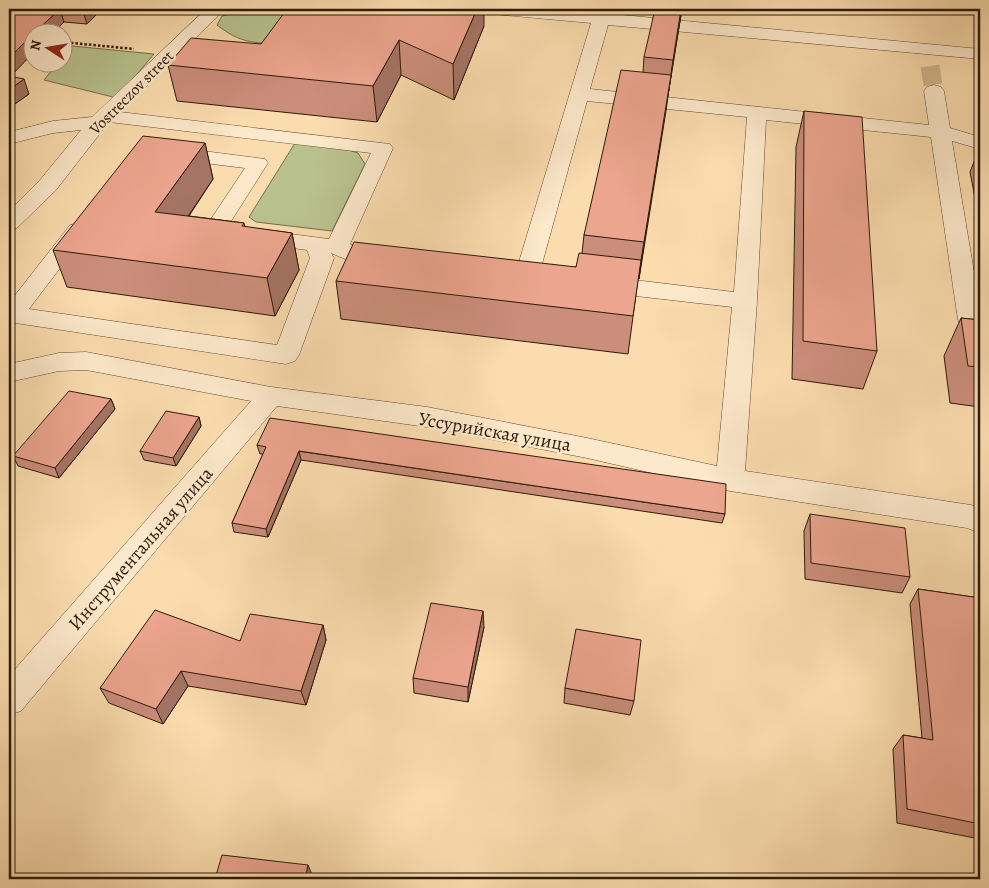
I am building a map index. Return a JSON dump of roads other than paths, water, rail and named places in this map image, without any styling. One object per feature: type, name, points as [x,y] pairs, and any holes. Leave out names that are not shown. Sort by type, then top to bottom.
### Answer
[{"type":"street","points":[[204,9],[215,9]]},
{"type":"street","name":"Vostreczov street","points":[[9,223],[48,185],[101,119],[215,9]]},
{"type":"street","points":[[493,9],[601,18],[929,58],[980,54]]},
{"type":"street","points":[[527,275],[601,18]]},
{"type":"street","points":[[934,91],[941,132],[970,252],[970,320],[980,321]]},
{"type":"street","points":[[579,94],[941,132],[980,143]]},
{"type":"street","points":[[730,480],[745,301],[757,113]]},
{"type":"street","points":[[9,138],[53,127],[101,119],[383,148],[326,245],[286,355],[10,317]]},
{"type":"street","points":[[151,150],[258,163],[214,231],[326,245],[349,255],[369,257]]},
{"type":"street","points":[[10,317],[88,217]]},
{"type":"street","points":[[576,281],[745,301]]},
{"type":"street","name":"Уссурийская улица","points":[[9,374],[59,362],[86,361],[271,396],[427,417],[587,448],[730,480],[971,517],[980,521]]},
{"type":"street","name":"Инструментальная улица","points":[[9,700],[271,396]]},
{"type":"tunnel","points":[[930,66],[934,91]]}]
